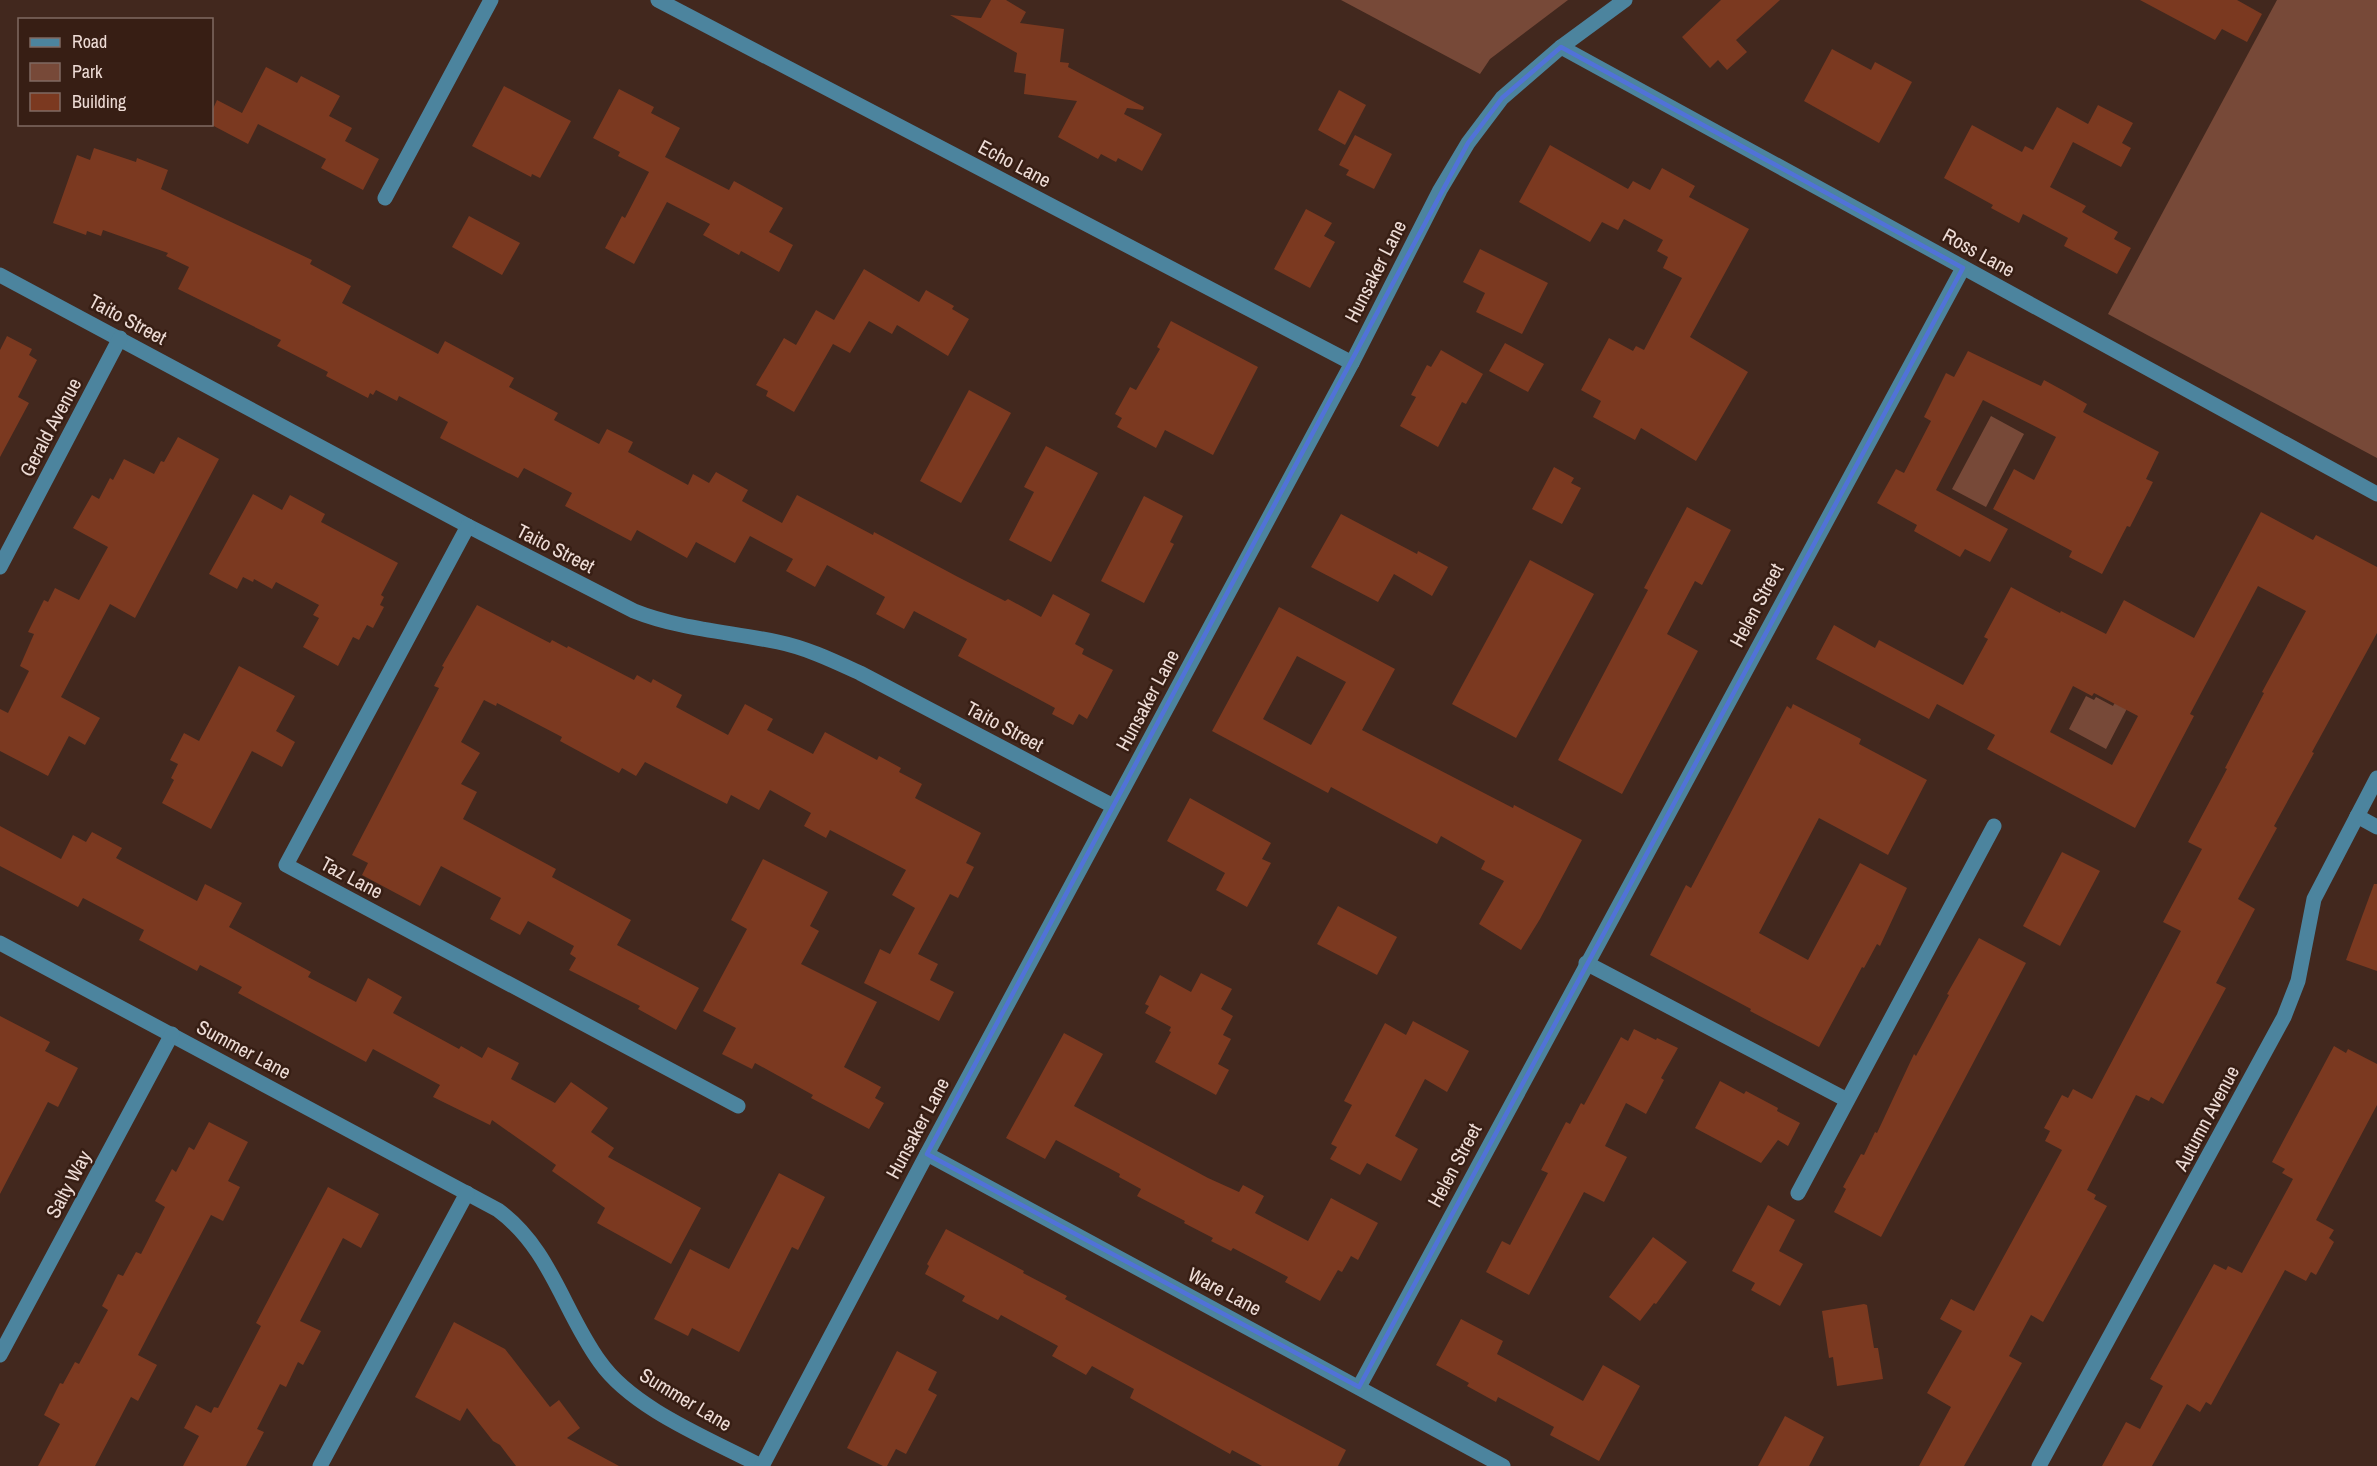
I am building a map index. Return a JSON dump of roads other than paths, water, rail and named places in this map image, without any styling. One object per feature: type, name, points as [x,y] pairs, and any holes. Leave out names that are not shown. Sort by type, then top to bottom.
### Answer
[{"type":"street","points":[[385,198],[491,0]]},
{"type":"street","name":"Echo Lane","points":[[658,0],[1352,363]]},
{"type":"street","name":"Hunsaker Lane","points":[[761,1466],[1352,363],[1440,190],[1468,143],[1502,98],[1561,47],[1625,0]]},
{"type":"street","name":"Ross Lane","points":[[1561,47],[2377,494]]},
{"type":"street","name":"Helen Street","points":[[1359,1387],[1963,268]]},
{"type":"street","name":"Taito Street","points":[[0,275],[468,526],[646,616],[780,642],[826,658],[860,673],[1113,806]]},
{"type":"street","name":"Gerald Avenue","points":[[0,567],[120,338]]},
{"type":"street","name":"Taz Lane","points":[[468,526],[286,866],[738,1107]]},
{"type":"street","name":"Autumn Avenue","points":[[2039,1466],[2284,1017],[2298,981],[2314,899],[2377,778]]},
{"type":"street","points":[[2357,816],[2377,827]]},
{"type":"street","points":[[1798,1193],[1994,826]]},
{"type":"street","name":"Summer Lane","points":[[0,943],[498,1210],[520,1228],[548,1266],[588,1344],[617,1382],[652,1408],[761,1466]]},
{"type":"street","points":[[1586,963],[1847,1100]]},
{"type":"street","name":"Salty Way","points":[[0,1355],[172,1034]]},
{"type":"street","name":"Ware Lane","points":[[927,1154],[1503,1466]]},
{"type":"street","points":[[320,1466],[466,1193]]}]
